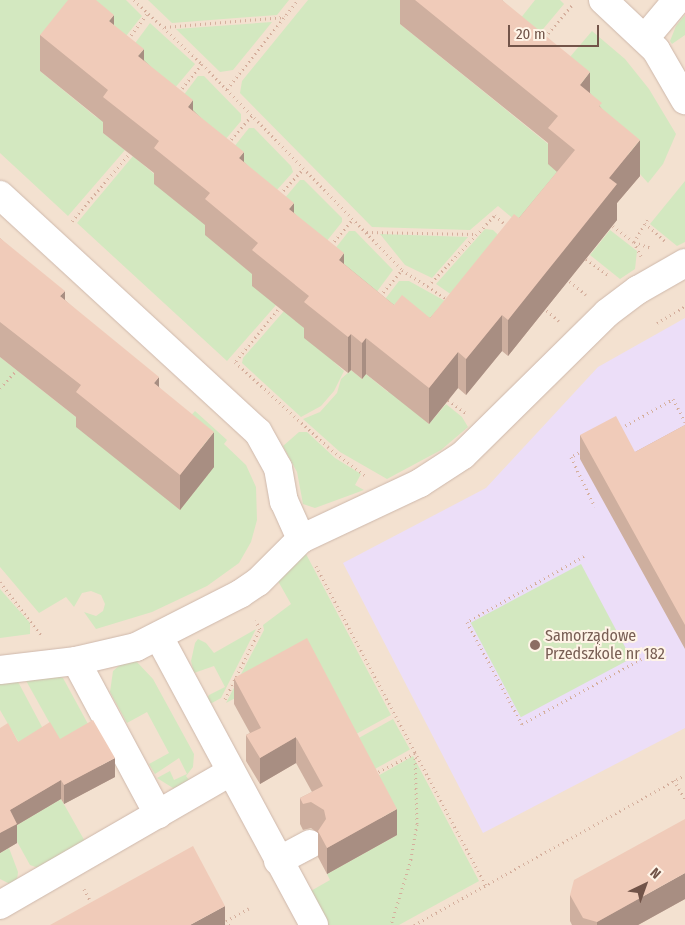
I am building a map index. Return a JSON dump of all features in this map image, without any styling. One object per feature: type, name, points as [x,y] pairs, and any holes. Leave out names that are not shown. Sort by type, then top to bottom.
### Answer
[{"type":"street","points":[[604,0],[646,37],[675,78],[685,100]]},
{"type":"street","points":[[646,37],[677,0]]},
{"type":"street","points":[[0,195],[258,432],[278,468],[284,501],[301,539]]},
{"type":"street","points":[[0,670],[66,662],[136,647],[159,637],[258,582],[301,539],[420,484],[463,455],[607,313],[646,284],[678,254]]},
{"type":"street","points":[[159,637],[314,925]]},
{"type":"street","points":[[66,662],[158,814]]},
{"type":"street","points":[[0,905],[230,772]]},
{"type":"street","points":[[278,861],[310,844]]},
{"type":"path","points":[[134,0],[202,64],[402,270],[452,302]]},
{"type":"path","points":[[226,89],[298,0]]},
{"type":"path","points":[[540,42],[572,6]]},
{"type":"path","points":[[124,44],[148,12]]},
{"type":"path","points":[[164,28],[285,17]]},
{"type":"path","points":[[173,98],[202,64]]},
{"type":"path","points":[[223,148],[252,116]]},
{"type":"path","points":[[53,244],[134,148]]},
{"type":"path","points":[[274,200],[304,169]]},
{"type":"path","points":[[428,286],[495,215],[510,229]]},
{"type":"path","points":[[634,242],[649,217]]},
{"type":"path","points":[[325,252],[353,219]]},
{"type":"path","points":[[645,223],[678,254]]},
{"type":"path","points":[[613,226],[634,242],[661,251]]},
{"type":"path","points":[[366,232],[476,234]]},
{"type":"path","points":[[634,242],[640,251],[641,260]]},
{"type":"path","points":[[586,259],[612,279]]},
{"type":"path","points":[[376,300],[402,270]]},
{"type":"path","points":[[563,275],[569,280]]},
{"type":"path","points":[[285,301],[235,362],[328,447],[372,481]]},
{"type":"path","points":[[658,323],[685,306]]},
{"type":"path","points":[[0,388],[17,370]]},
{"type":"path","points":[[613,433],[673,399],[685,422]]},
{"type":"path","points":[[588,447],[570,457],[595,507]]},
{"type":"path","points":[[301,539],[486,886]]},
{"type":"path","points":[[584,556],[467,622],[522,724],[641,659]]},
{"type":"path","points":[[0,582],[46,641],[66,662]]},
{"type":"path","points":[[232,702],[222,704],[260,629],[252,614]]},
{"type":"path","points":[[372,775],[415,753]]},
{"type":"path","points":[[391,925],[412,860],[417,824],[415,753]]},
{"type":"path","points":[[414,925],[685,774]]},
{"type":"path","points":[[674,780],[685,799]]},
{"type":"path","points":[[229,925],[226,921],[249,908]]},
{"type":"shaded area","points":[[0,0],[685,0],[685,925],[0,925]]},
{"type":"shaded area","name":"Samorządowe Przedszkole nr 182","points":[[685,318],[685,728],[483,833],[343,563],[486,488],[598,367]]},
{"type":"green space","points":[[0,0],[126,0],[142,16],[114,51],[40,71],[96,117],[112,122],[103,133],[125,150],[68,216],[0,153]]},
{"type":"green space","points":[[148,0],[289,0],[277,15],[172,23]]},
{"type":"green space","points":[[308,0],[425,0],[400,24],[558,152],[569,181],[534,236],[498,206],[470,230],[372,227],[240,93],[242,81]]},
{"type":"green space","points":[[535,0],[560,0],[564,4],[523,53],[505,38]]},
{"type":"green space","points":[[685,15],[685,35],[672,44],[670,41],[676,26]]},
{"type":"green space","points":[[272,22],[233,70],[220,72],[176,29]]},
{"type":"green space","points":[[150,23],[195,64],[158,108],[119,65]]},
{"type":"green space","points":[[592,31],[625,59],[649,89],[676,134],[663,164],[648,183],[553,77]]},
{"type":"green space","points":[[198,76],[204,76],[241,114],[241,121],[209,159],[168,116]]},
{"type":"green space","points":[[249,128],[254,128],[291,166],[293,172],[259,210],[218,167]]},
{"type":"green space","points":[[133,156],[201,214],[234,259],[248,270],[251,267],[276,305],[227,361],[77,223]]},
{"type":"green space","points":[[300,180],[304,180],[342,218],[342,222],[310,262],[268,218]]},
{"type":"green space","points":[[685,181],[685,242],[677,246],[650,224]]},
{"type":"green space","points":[[485,229],[493,230],[514,250],[468,306],[436,284]]},
{"type":"green space","points":[[610,230],[637,251],[635,269],[620,279],[590,255]]},
{"type":"green space","points":[[349,231],[355,231],[393,270],[361,313],[319,269]]},
{"type":"green space","points":[[380,234],[468,237],[432,278],[405,265]]},
{"type":"green space","points":[[399,281],[409,281],[454,306],[422,363],[369,320]]},
{"type":"green space","points":[[284,311],[339,356],[334,362],[344,371],[334,391],[321,406],[301,417],[242,363],[243,358]]},
{"type":"green space","points":[[0,357],[81,421],[174,435],[195,411],[227,440],[224,444],[246,465],[256,487],[257,520],[251,542],[239,563],[207,586],[152,612],[96,629],[84,612],[96,616],[103,611],[105,604],[101,595],[91,591],[82,593],[74,607],[66,597],[39,613],[0,567]]},
{"type":"green space","points":[[351,370],[362,379],[366,374],[388,392],[394,385],[429,424],[446,404],[462,417],[468,427],[441,450],[387,479],[340,452],[303,419],[320,412],[337,393],[341,379]]},
{"type":"green space","points":[[299,432],[307,432],[335,458],[361,474],[355,485],[364,490],[315,508],[303,504],[297,472],[283,446]]},
{"type":"green space","points":[[306,554],[391,715],[347,739],[288,670],[226,703],[264,630],[263,625],[291,604],[278,581]]},
{"type":"green space","points":[[581,564],[631,658],[521,717],[471,623]]},
{"type":"green space","points":[[0,589],[30,623],[30,634],[0,638]]},
{"type":"green space","points":[[256,629],[221,698],[210,704],[207,699],[209,695],[225,687],[214,666],[194,673],[191,661],[195,643],[198,639],[206,643],[214,653]]},
{"type":"green space","points":[[136,661],[153,679],[194,754],[193,767],[186,776],[192,784],[173,788],[157,778],[170,771],[174,780],[187,774],[179,758],[155,774],[149,764],[169,753],[147,712],[127,723],[110,692],[113,671],[120,665]]},
{"type":"green space","points":[[57,676],[63,678],[94,735],[67,754],[24,677]]},
{"type":"green space","points":[[16,678],[50,742],[26,755],[0,710],[0,680]]},
{"type":"green space","points":[[393,719],[410,750],[366,774],[349,743]]},
{"type":"green space","points":[[413,756],[479,881],[399,925],[327,925],[309,892],[330,880],[327,874],[397,835],[369,781]]},
{"type":"green space","points":[[61,799],[87,845],[44,870],[30,865],[10,829]]},
{"type":"green space","points":[[9,848],[18,872],[16,887],[0,879],[0,853]]},
{"type":"building","points":[[68,0],[96,0],[114,15],[109,21],[144,49],[138,56],[193,100],[188,107],[244,152],[239,158],[294,203],[289,209],[344,253],[339,260],[394,305],[402,295],[430,318],[514,214],[519,218],[575,150],[548,128],[558,116],[415,0],[502,0],[590,72],[580,85],[602,103],[599,106],[640,140],[609,178],[617,184],[508,320],[502,315],[466,359],[458,352],[429,388],[366,338],[362,343],[351,334],[348,337],[304,302],[309,296],[252,250],[258,243],[205,199],[210,193],[154,148],[159,141],[103,97],[108,90],[40,35]]},
{"type":"building","points":[[0,238],[65,291],[60,296],[159,377],[154,383],[214,432],[180,475],[76,392],[81,385],[0,322]]},
{"type":"building","points":[[616,416],[635,452],[685,425],[685,625],[580,435]]},
{"type":"building","points":[[307,638],[397,809],[327,848],[318,831],[326,819],[324,810],[311,802],[303,804],[300,798],[323,786],[296,737],[260,758],[246,735],[261,728],[234,678]]},
{"type":"building","points":[[93,720],[115,758],[64,785],[61,780],[10,810],[17,824],[0,833],[0,728],[8,723],[18,742],[50,722],[60,739]]},
{"type":"building","points":[[685,819],[685,873],[597,922],[583,918],[570,895],[574,880]]},
{"type":"building","points":[[193,846],[225,906],[190,925],[50,925]]},
{"type":"place","name":"Samorządowe Przedszkole nr 182","points":[[535,645]]}]
